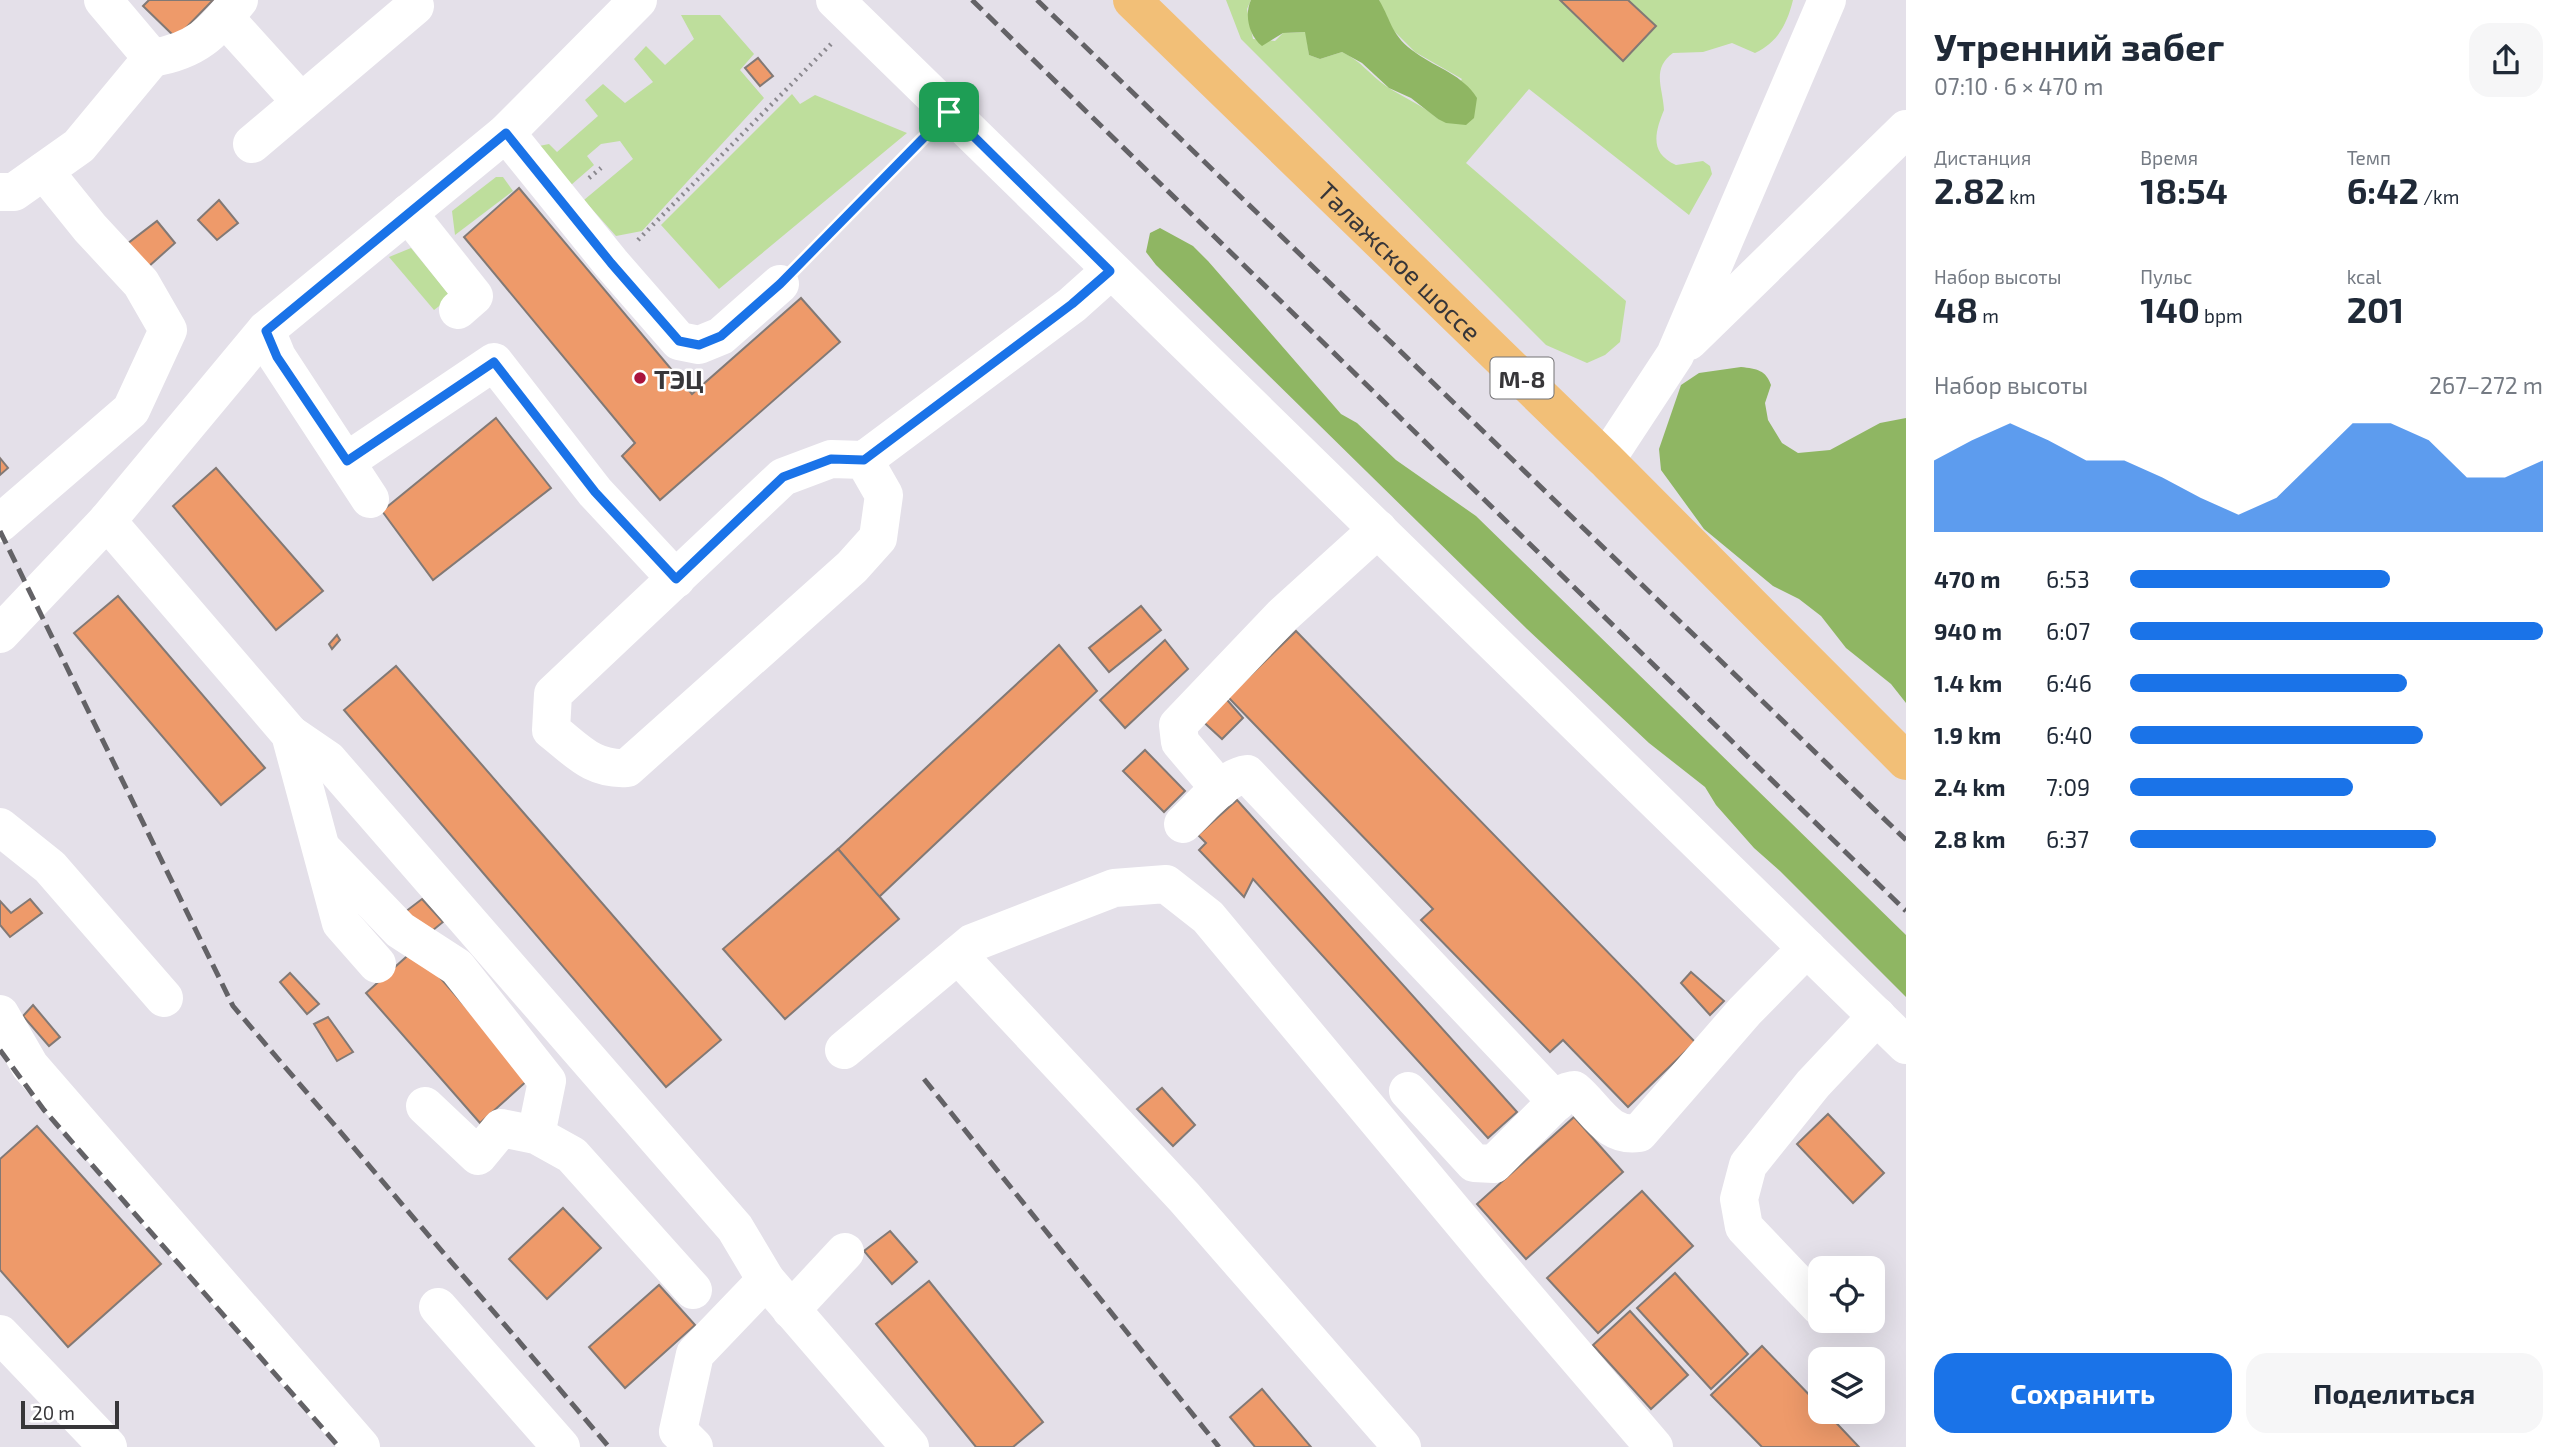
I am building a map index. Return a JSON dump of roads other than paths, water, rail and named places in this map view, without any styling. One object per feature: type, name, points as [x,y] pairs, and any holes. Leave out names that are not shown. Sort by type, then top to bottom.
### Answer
[{"type":"main road","name":"Талажское шоссе","points":[[1133,0],[1606,460],[1906,761]]},
{"type":"street","points":[[103,0],[152,58]]},
{"type":"street","points":[[0,634],[107,521],[266,331],[506,133],[638,0]]},
{"type":"street","points":[[1606,460],[1675,355],[1827,0]]},
{"type":"street","points":[[252,144],[415,6]]},
{"type":"street","points":[[0,192],[14,192],[79,146],[152,58],[172,55],[204,41],[232,9],[301,102]]},
{"type":"street","points":[[845,10],[1906,1045]]},
{"type":"street","points":[[1675,355],[1906,128]]},
{"type":"street","points":[[506,133],[611,263],[679,341],[699,345],[721,336],[780,284]]},
{"type":"street","points":[[0,523],[131,410],[168,330],[141,283],[90,228],[44,171]]},
{"type":"street","points":[[408,213],[474,296],[458,310]]},
{"type":"street","points":[[864,460],[884,495],[878,538],[852,567],[627,768],[607,769],[591,762],[551,730],[553,694],[783,477],[831,459],[864,460],[1072,304],[1110,271]]},
{"type":"street","points":[[266,331],[277,357],[370,499]]},
{"type":"street","points":[[347,461],[494,362],[595,492],[676,579]]},
{"type":"street","points":[[107,521],[290,734],[328,760],[735,1228],[766,1280],[910,1447]]},
{"type":"street","points":[[1220,789],[1180,742],[1178,725],[1282,616],[1378,529]]},
{"type":"street","points":[[290,734],[341,923],[377,964]]},
{"type":"street","points":[[1184,824],[1220,789],[1239,775],[1247,774],[1557,1102]]},
{"type":"street","points":[[0,827],[50,867],[164,998]]},
{"type":"street","points":[[321,848],[400,930],[457,967],[547,1081],[536,1135]]},
{"type":"street","points":[[844,1050],[972,943],[1114,888],[1166,884],[1208,917],[1654,1447]]},
{"type":"street","points":[[1408,1091],[1474,1163],[1487,1166],[1494,1164],[1566,1092],[1574,1090],[1613,1131],[1626,1135],[1639,1133],[1745,1011],[1807,948]]},
{"type":"street","points":[[958,955],[1184,1198],[1402,1447]]},
{"type":"street","points":[[0,1014],[30,1066],[361,1447]]},
{"type":"street","points":[[1808,1294],[1744,1227],[1739,1199],[1748,1165],[1813,1084],[1877,1016]]},
{"type":"street","points":[[425,1106],[478,1156],[501,1128],[536,1135],[572,1156],[693,1290]]},
{"type":"street","points":[[791,1310],[845,1252]]},
{"type":"street","points":[[694,1447],[678,1431],[695,1354],[766,1280]]},
{"type":"street","points":[[438,1307],[561,1447]]},
{"type":"street","points":[[1,1338],[108,1447]]},
{"type":"railway","points":[[972,0],[1906,911]]},
{"type":"railway","points":[[1037,0],[1906,840]]},
{"type":"railway","points":[[0,531],[233,1006],[609,1447]]},
{"type":"railway","points":[[0,1050],[44,1110],[339,1447]]},
{"type":"railway","points":[[924,1079],[1219,1447]]},
{"type":"place","name":"ТЭЦ","points":[[640,378]]}]
